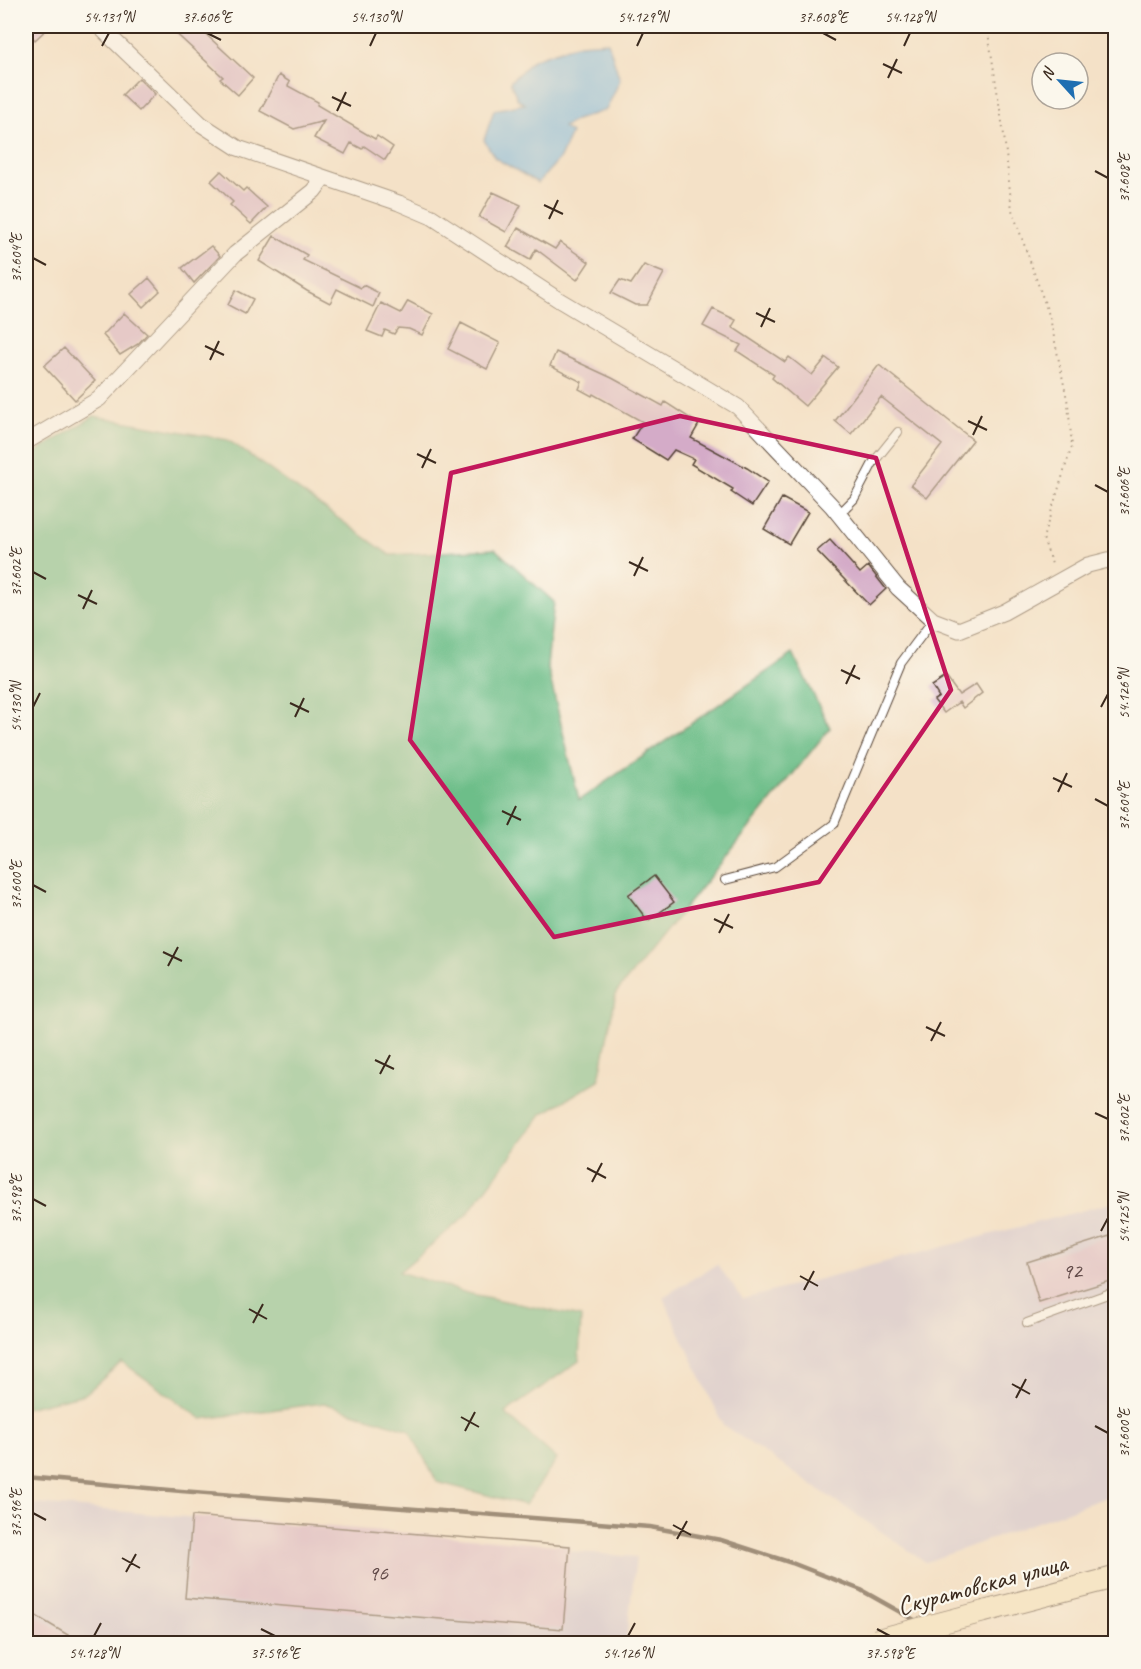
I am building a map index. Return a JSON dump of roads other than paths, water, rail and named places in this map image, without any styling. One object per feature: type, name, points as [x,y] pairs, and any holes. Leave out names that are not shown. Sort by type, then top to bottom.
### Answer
[{"type":"street","points":[[99,26],[201,124],[238,148],[399,203],[432,217],[559,300],[738,407],[839,514],[898,588],[933,620],[959,630],[1004,612],[1088,565],[1116,558]]},
{"type":"street","points":[[26,442],[99,399],[236,254],[315,191],[324,178]]},
{"type":"street","name":"Скуратовская улица","points":[[870,1642],[1116,1577]]},
{"type":"lane","points":[[839,514],[854,499],[873,463],[898,432]]},
{"type":"lane","points":[[725,880],[775,867],[834,824],[901,663],[933,620]]},
{"type":"lane","points":[[1027,1323],[1116,1291]]},
{"type":"lane","points":[[1103,1644],[1116,1640]]},
{"type":"water","points":[[608,42],[620,80],[606,110],[563,127],[571,133],[560,158],[538,183],[495,158],[484,140],[494,110],[525,104],[518,100],[510,82],[534,59],[579,44]]},
{"type":"railway","points":[[26,1477],[650,1527],[721,1540],[792,1563],[861,1590],[957,1644]]}]
